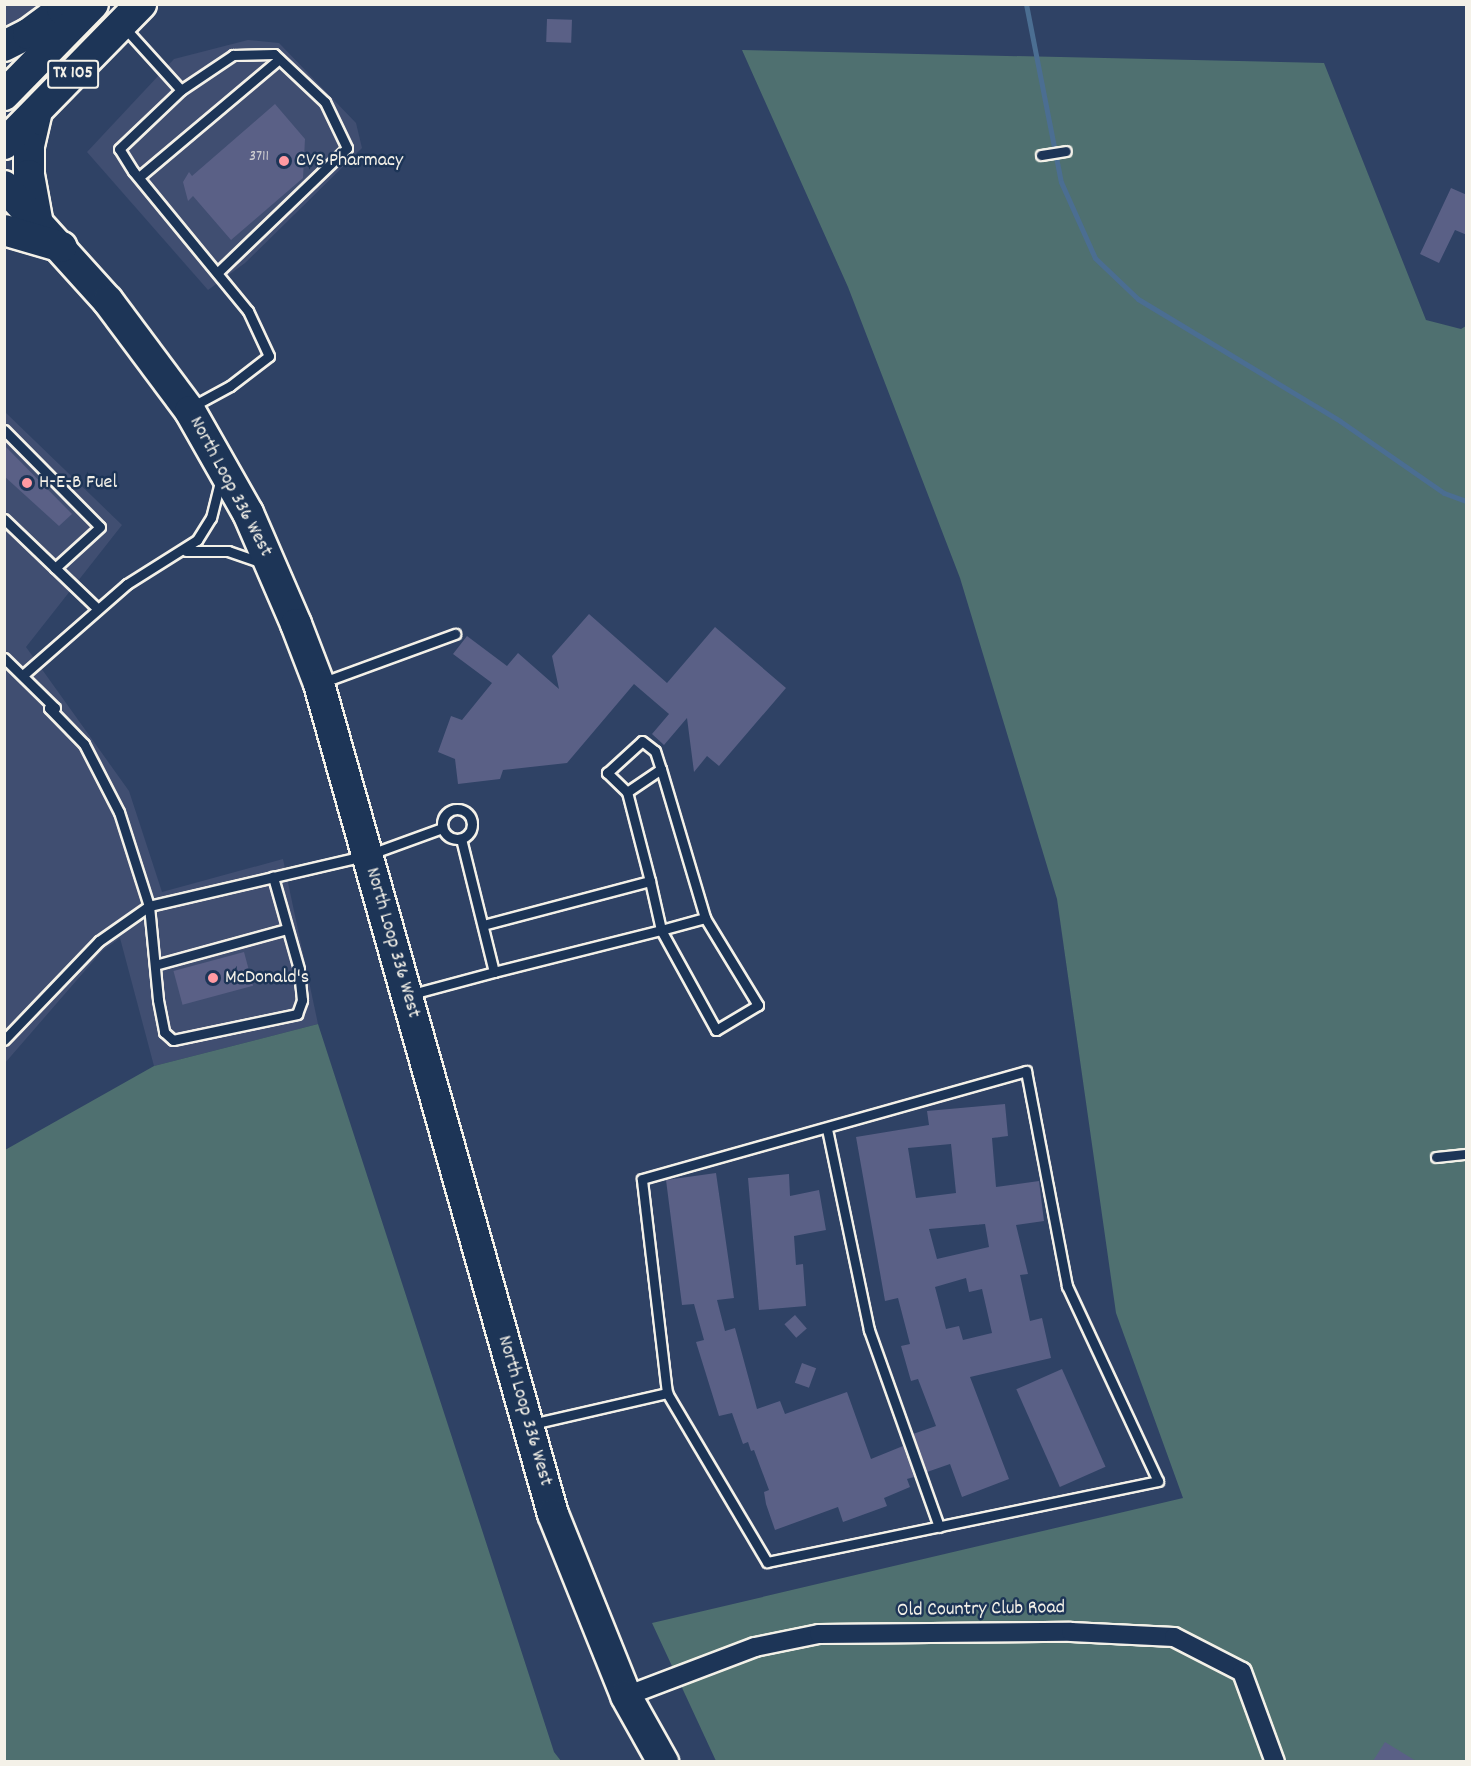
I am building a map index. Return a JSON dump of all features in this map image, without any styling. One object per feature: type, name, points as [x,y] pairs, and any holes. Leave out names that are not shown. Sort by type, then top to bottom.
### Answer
[{"type":"main road","points":[[4,46],[62,9],[88,8]]},
{"type":"main road","name":"TX 105","points":[[4,95],[88,8]]},
{"type":"main road","name":"TX 105","points":[[4,144],[131,14]]},
{"type":"main road","points":[[37,111],[29,147],[29,175],[37,219]]},
{"type":"main road","name":"North Loop 336 West","points":[[4,186],[64,247],[153,358],[188,409],[221,465],[275,573],[319,684],[554,1514],[626,1696],[663,1761]]},
{"type":"main road","points":[[4,230],[64,247]]},
{"type":"street","name":"Old Country Club Road","points":[[626,1696],[755,1647],[819,1634],[1071,1632],[1174,1637],[1242,1672],[1275,1761]]},
{"type":"lane","points":[[131,14],[181,90]]},
{"type":"lane","points":[[188,409],[230,386],[270,356],[248,311],[217,273],[139,177],[119,149],[181,90],[233,55],[273,54],[325,102],[347,148],[217,273]]},
{"type":"lane","points":[[139,177],[279,59]]},
{"type":"lane","points":[[1041,155],[1066,151]]},
{"type":"lane","points":[[4,430],[100,527],[55,568]]},
{"type":"lane","points":[[23,675],[127,584],[197,540],[211,518],[219,495],[221,465]]},
{"type":"lane","points":[[4,519],[98,609]]},
{"type":"lane","points":[[180,552],[200,548],[228,551],[261,562],[275,573]]},
{"type":"lane","points":[[319,684],[455,634]]},
{"type":"lane","points":[[4,658],[56,708],[49,708],[84,744],[119,812],[149,906],[164,1032],[173,1040],[297,1014],[302,1000],[299,969],[287,929],[282,900],[273,877]]},
{"type":"lane","points":[[642,741],[655,751],[661,769],[705,918],[758,1005],[716,1030],[661,930],[627,792],[607,772],[642,741]]},
{"type":"lane","points":[[627,792],[661,769]]},
{"type":"lane","points":[[454,808],[466,810],[473,820],[471,832],[461,839],[449,837],[442,828],[444,815],[454,808]]},
{"type":"lane","points":[[4,1040],[99,941],[149,906],[368,855],[442,828]]},
{"type":"lane","points":[[461,839],[495,972]]},
{"type":"lane","points":[[483,925],[650,881]]},
{"type":"lane","points":[[407,995],[705,918]]},
{"type":"lane","points":[[155,965],[287,929]]},
{"type":"lane","points":[[1026,1071],[1067,1286],[1158,1481],[767,1562],[667,1393],[642,1179],[827,1129],[1026,1071]]},
{"type":"lane","points":[[827,1129],[869,1330],[939,1527]]},
{"type":"lane","points":[[1436,1157],[1467,1154]]},
{"type":"lane","points":[[527,1425],[667,1393]]},
{"type":"shaded area","points":[[5,5],[56,5],[5,27]]},
{"type":"shaded area","points":[[248,40],[279,43],[356,123],[362,148],[245,263],[208,290],[87,152],[174,59]]},
{"type":"shaded area","points":[[5,412],[122,525],[26,647],[129,791],[162,892],[283,859],[318,1024],[154,1066],[120,938],[102,951],[5,1063]]},
{"type":"green space","points":[[742,50],[1324,63],[1426,320],[1461,329],[1466,326],[1466,1761],[716,1761],[652,1623],[1183,1498],[1116,1313],[1057,899],[960,578],[848,287]]},
{"type":"green space","points":[[318,1024],[554,1752],[561,1761],[5,1761],[5,1150],[154,1066]]},
{"type":"building","points":[[547,19],[572,20],[571,43],[546,42]]},
{"type":"building","name":"CVS Pharmacy","points":[[275,104],[305,139],[303,178],[231,240],[193,196],[188,201],[183,182],[189,172],[192,176]]},
{"type":"building","points":[[1451,188],[1467,195],[1467,235],[1455,230],[1439,263],[1420,254]]},
{"type":"building","name":"H-E-B Fuel","points":[[4,445],[72,514],[59,526],[4,476]]},
{"type":"building","points":[[589,614],[667,683],[715,627],[786,688],[719,766],[707,756],[694,772],[687,718],[664,745],[652,734],[669,714],[634,684],[567,763],[503,770],[500,779],[458,784],[455,759],[438,752],[451,716],[462,720],[492,683],[453,654],[467,636],[507,666],[518,653],[559,689],[552,656]]},
{"type":"building","name":"McDonald's","points":[[244,952],[253,986],[183,1005],[173,971]]},
{"type":"building","points":[[1005,1104],[1008,1136],[992,1138],[996,1187],[1039,1181],[1044,1221],[1016,1225],[1028,1274],[1020,1275],[1030,1321],[1042,1318],[1051,1358],[970,1377],[1009,1479],[962,1497],[950,1464],[927,1472],[913,1434],[936,1426],[918,1379],[911,1381],[901,1346],[910,1344],[898,1298],[885,1301],[856,1137],[929,1125],[927,1111]],"holes":[[[951,1144],[956,1193],[916,1198],[908,1148]],[[985,1224],[989,1247],[937,1259],[929,1229]],[[966,1278],[969,1292],[982,1289],[992,1333],[963,1340],[959,1326],[946,1329],[935,1287]]]},
{"type":"building","points":[[716,1173],[734,1298],[717,1300],[725,1331],[735,1328],[757,1409],[780,1401],[785,1414],[847,1392],[871,1459],[903,1446],[914,1477],[907,1479],[910,1487],[884,1498],[887,1506],[843,1522],[838,1507],[775,1530],[764,1492],[769,1490],[754,1450],[751,1451],[748,1442],[743,1444],[732,1413],[719,1416],[696,1342],[704,1340],[694,1304],[682,1305],[666,1180]]},
{"type":"building","points":[[789,1174],[790,1196],[819,1190],[826,1230],[794,1236],[796,1265],[803,1264],[806,1306],[759,1310],[748,1178]]},
{"type":"building","points":[[795,1315],[807,1329],[796,1338],[784,1324]]},
{"type":"building","points":[[802,1363],[816,1368],[809,1388],[795,1383]]},
{"type":"building","points":[[1062,1369],[1106,1467],[1060,1487],[1016,1389]]},
{"type":"building","points":[[1385,1742],[1416,1761],[1373,1761]]},
{"type":"waterway","points":[[1026,4],[1061,182],[1095,258],[1138,299],[1340,421],[1444,493],[1466,501]]},
{"type":"place","name":"CVS Pharmacy","points":[[284,161]]},
{"type":"place","name":"H-E-B Fuel","points":[[27,483]]},
{"type":"place","name":"McDonald's","points":[[213,978]]}]
